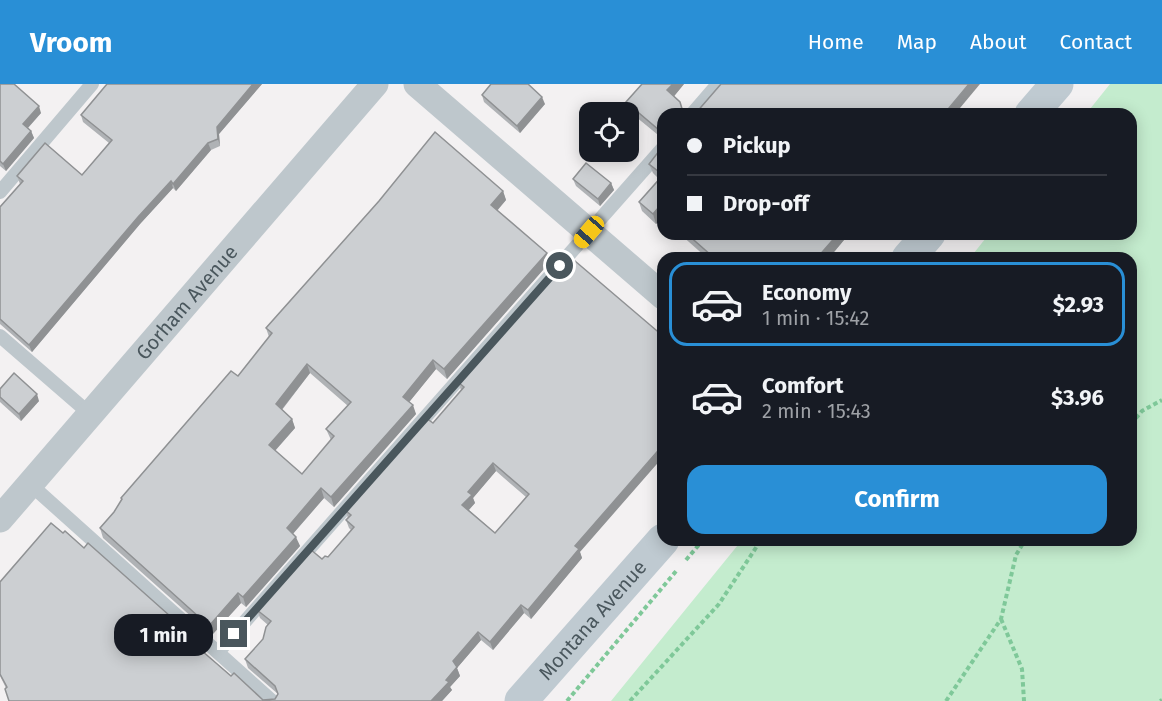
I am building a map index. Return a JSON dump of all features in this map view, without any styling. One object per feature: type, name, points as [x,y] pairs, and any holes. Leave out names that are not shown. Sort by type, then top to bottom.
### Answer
[{"type":"street","name":"Gorham Avenue","points":[[0,519],[375,84]]},
{"type":"street","points":[[417,84],[657,291]]},
{"type":"street","points":[[1036,108],[1057,84]]},
{"type":"street","points":[[913,252],[924,240]]},
{"type":"street","name":"Montana Avenue","points":[[521,701],[658,546]]},
{"type":"lane","points":[[0,192],[92,84]]},
{"type":"lane","points":[[697,108],[718,84]]},
{"type":"lane","points":[[218,652],[657,155]]},
{"type":"lane","points":[[0,336],[90,414]]},
{"type":"lane","points":[[30,484],[272,701]]},
{"type":"path","points":[[1137,417],[1142,411],[1162,400]]},
{"type":"path","points":[[567,701],[698,546]]},
{"type":"path","points":[[630,701],[719,604],[757,546]]},
{"type":"path","points":[[946,701],[1001,619],[1016,555],[1021,546]]},
{"type":"path","points":[[1001,619],[1022,669],[1024,701]]},
{"type":"green space","points":[[1110,84],[1162,84],[1162,701],[611,701],[737,546],[1137,546],[1137,252],[975,252],[984,240],[1137,240],[1137,108],[1091,108]]},
{"type":"building","points":[[0,84],[14,84],[39,106],[23,124],[31,131],[3,164],[0,161]]},
{"type":"building","points":[[107,84],[253,84],[217,127],[218,139],[208,143],[173,184],[171,181],[29,345],[0,319],[0,207],[23,181],[17,176],[45,143],[82,175],[112,140],[81,115]]},
{"type":"building","points":[[491,84],[528,84],[542,97],[517,126],[482,95]]},
{"type":"building","points":[[642,84],[673,84],[667,90],[680,102],[682,108],[657,108],[657,128],[639,113],[639,102],[626,102]]},
{"type":"building","points":[[721,84],[969,84],[949,108],[700,108]]},
{"type":"building","points":[[435,132],[503,191],[491,205],[547,253],[444,369],[433,360],[403,397],[413,405],[331,497],[321,488],[287,528],[296,537],[243,597],[238,593],[209,626],[100,528],[114,512],[121,498],[231,371],[238,376],[272,333],[266,328],[379,201]],"holes":[[[307,364],[351,402],[326,429],[334,436],[302,474],[269,445],[292,419],[276,404]]]},
{"type":"building","points":[[657,154],[657,170],[649,164]]},
{"type":"building","points":[[586,163],[611,183],[598,199],[573,179]]},
{"type":"building","points":[[657,182],[657,209],[653,214],[639,202]]},
{"type":"building","points":[[694,240],[833,240],[822,252],[707,252]]},
{"type":"building","points":[[575,261],[657,331],[657,452],[575,546],[579,549],[528,610],[521,605],[490,642],[478,632],[453,661],[457,667],[446,680],[449,682],[431,701],[9,701],[5,689],[7,687],[0,674],[0,582],[51,523],[63,533],[65,531],[84,548],[88,543],[197,640],[194,644],[231,676],[234,673],[263,700],[275,699],[278,694],[275,686],[245,659],[263,639],[266,627],[271,621],[257,610],[310,549],[322,559],[325,556],[328,557],[354,527],[346,520],[351,515],[345,510],[426,418],[433,423],[464,387],[458,382],[561,266],[567,270]],"holes":[[[493,463],[529,494],[495,533],[462,505],[472,495],[468,492]]]},
{"type":"building","points":[[14,373],[37,394],[19,414],[0,397],[0,389]]},
{"type":"route","points":[[234,634],[560,266]]}]
